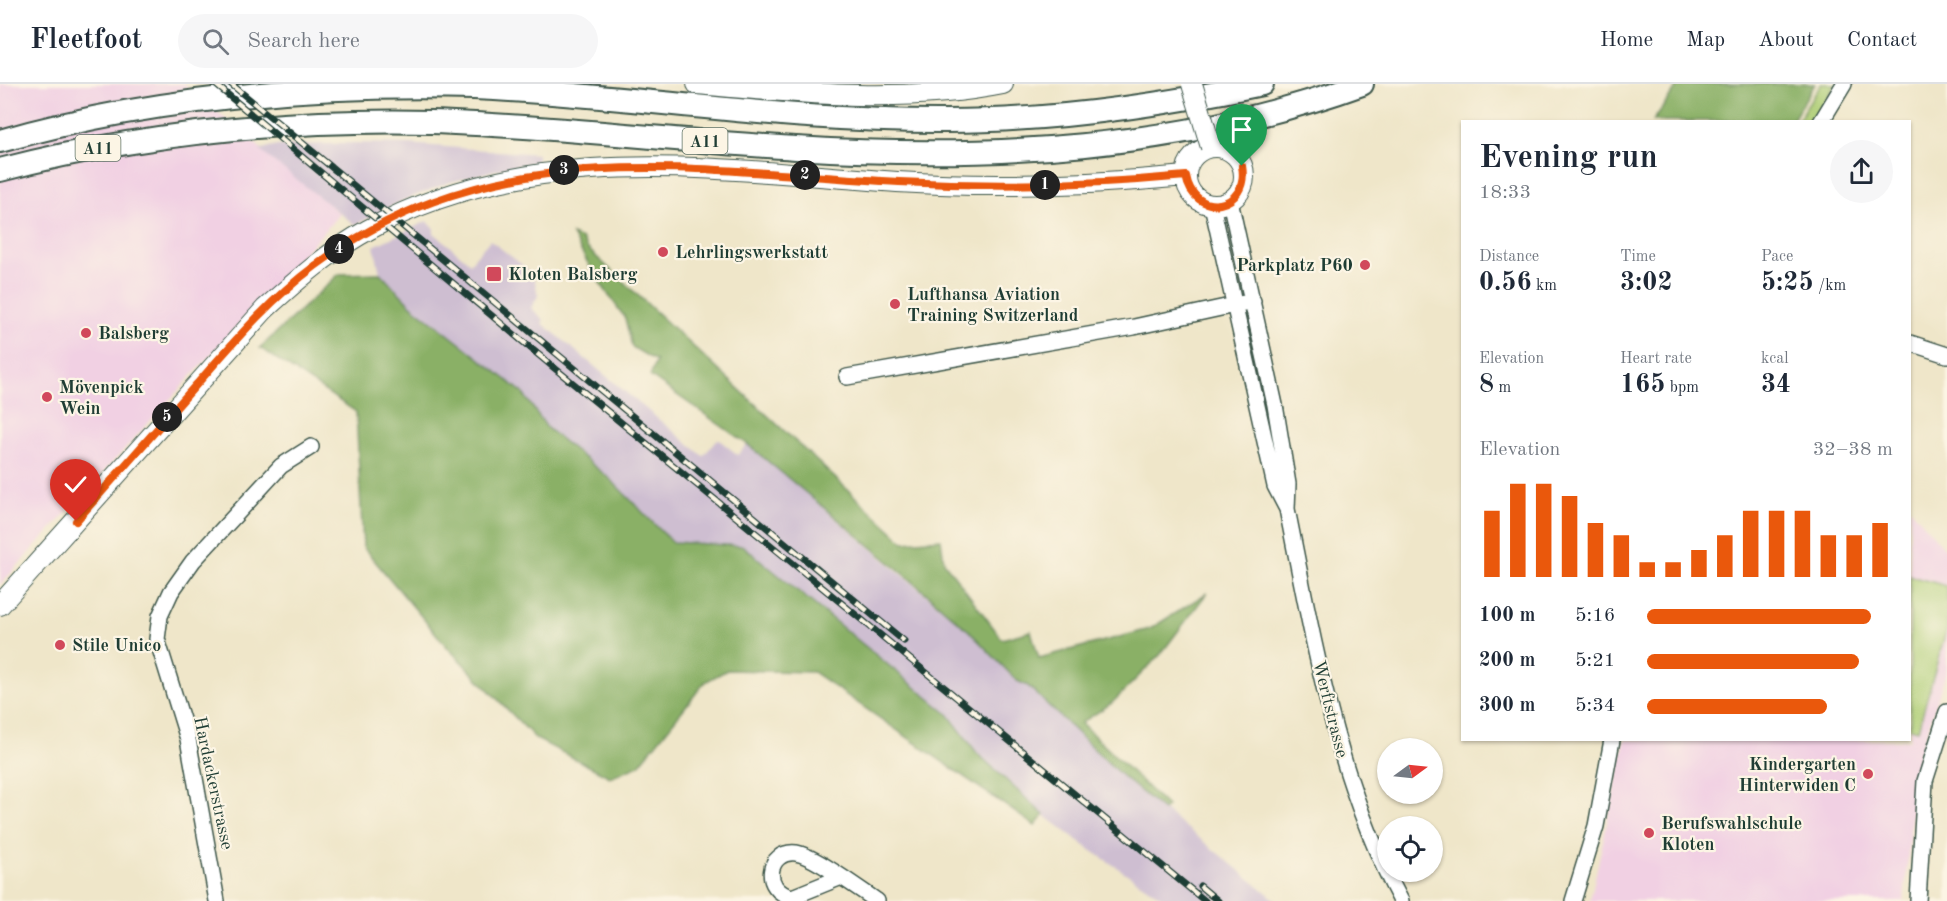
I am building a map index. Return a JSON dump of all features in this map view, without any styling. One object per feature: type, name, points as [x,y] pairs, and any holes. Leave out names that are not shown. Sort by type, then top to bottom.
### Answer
[{"type":"highway","name":"A11","points":[[0,141],[73,123],[180,103],[342,87],[475,88],[764,113],[874,120],[1024,119],[1143,106],[1245,84]]},
{"type":"highway","points":[[1143,106],[1262,84]]},
{"type":"highway","name":"A11","points":[[0,170],[137,141],[307,123],[484,124],[865,151],[1025,150],[1124,141],[1202,128],[1293,106],[1362,84]]},
{"type":"main road","points":[[697,84],[863,96],[927,93],[1003,84]]},
{"type":"main road","points":[[1192,84],[1211,147]]},
{"type":"main road","points":[[1211,147],[1230,151],[1242,166],[1242,186],[1221,203],[1204,203],[1191,192],[1186,176],[1191,160],[1196,154],[1211,147]]},
{"type":"main road","points":[[0,605],[265,309],[313,268],[367,231],[441,197],[510,178],[576,169],[736,171],[897,182],[1014,185],[1083,185],[1186,176]]},
{"type":"street","points":[[1822,120],[1844,84]]},
{"type":"street","name":"Werftstrasse","points":[[1221,203],[1253,301],[1275,405],[1288,484],[1287,509],[1317,654],[1346,771],[1385,871],[1401,901]]},
{"type":"street","name":"Werftstrasse","points":[[1221,203],[1236,305],[1275,486],[1287,509]]},
{"type":"street","points":[[847,377],[1134,327],[1253,301]]},
{"type":"street","points":[[1911,343],[1947,355]]},
{"type":"street","name":"Hardackerstrasse","points":[[220,901],[188,739],[157,639],[160,616],[171,592],[193,561],[281,466],[311,447]]},
{"type":"street","points":[[1918,901],[1925,781],[1947,712]]},
{"type":"street","points":[[1573,901],[1596,826],[1612,741]]},
{"type":"street","points":[[839,878],[877,901]]},
{"type":"shaded area","points":[[0,84],[184,84],[340,214],[0,585]]},
{"type":"shaded area","points":[[408,144],[538,154],[537,162],[447,183],[402,201],[355,225],[259,150],[273,146]]},
{"type":"shaded area","points":[[427,221],[434,228],[434,233],[470,263],[490,240],[526,268],[535,282],[538,296],[531,308],[544,320],[542,323],[703,456],[718,439],[738,455],[747,444],[969,631],[1016,681],[1028,686],[1121,775],[1277,901],[1168,901],[1089,849],[1044,815],[977,753],[948,714],[743,546],[673,542],[609,478],[547,428],[522,392],[411,305],[380,273],[374,246]]},
{"type":"shaded area","points":[[1911,509],[1947,551],[1947,669],[1922,748],[1911,821],[1904,901],[1590,901],[1625,741],[1911,741]]},
{"type":"green space","points":[[1679,84],[1815,84],[1793,120],[1654,120]]},
{"type":"green space","points":[[1821,84],[1836,84],[1813,120],[1798,120]]},
{"type":"green space","points":[[572,235],[582,239],[587,248],[904,542],[941,539],[944,562],[1002,639],[1031,631],[1039,658],[1150,629],[1207,593],[1160,655],[1112,703],[1081,723],[1167,806],[1163,810],[1121,775],[1028,686],[1017,681],[969,631],[904,574],[747,444],[650,376],[656,361],[632,347],[625,318],[596,277]]},
{"type":"green space","points":[[380,273],[411,305],[522,392],[547,428],[609,478],[672,542],[743,546],[948,714],[977,753],[1044,815],[1035,826],[813,672],[727,670],[705,682],[639,765],[610,777],[536,739],[448,648],[363,547],[356,412],[260,348],[339,274]]},
{"type":"green space","points":[[1911,576],[1947,586],[1947,628],[1918,730],[1911,728]]},
{"type":"railway","points":[[215,84],[552,366],[1205,901]]},
{"type":"railway","points":[[231,84],[904,641]]},
{"type":"railway","points":[[1200,886],[1218,901]]},
{"type":"place","name":"Lehrlingswerkstatt","points":[[663,252]]},
{"type":"place","name":"Parkplatz P60","points":[[1365,265]]},
{"type":"place","name":"Kloten Balsberg","points":[[494,274]]},
{"type":"place","name":"Lufthansa Aviation Training Switzerland","points":[[895,304]]},
{"type":"place","name":"Balsberg","points":[[86,333]]},
{"type":"place","name":"Mövenpick Wein","points":[[47,397]]},
{"type":"place","name":"Stile Unico","points":[[60,645]]},
{"type":"place","name":"Kindergarten Hinterwiden C","points":[[1868,774]]},
{"type":"place","name":"Berufswahlschule Kloten","points":[[1649,833]]},
{"type":"route","points":[[76,521],[240,335],[294,283],[340,248],[367,231],[401,214],[465,189],[532,174],[596,168],[736,171],[897,182],[1002,184],[1083,185],[1186,176],[1191,192],[1204,203],[1212,205],[1230,201],[1237,194],[1244,176],[1242,166]]}]
